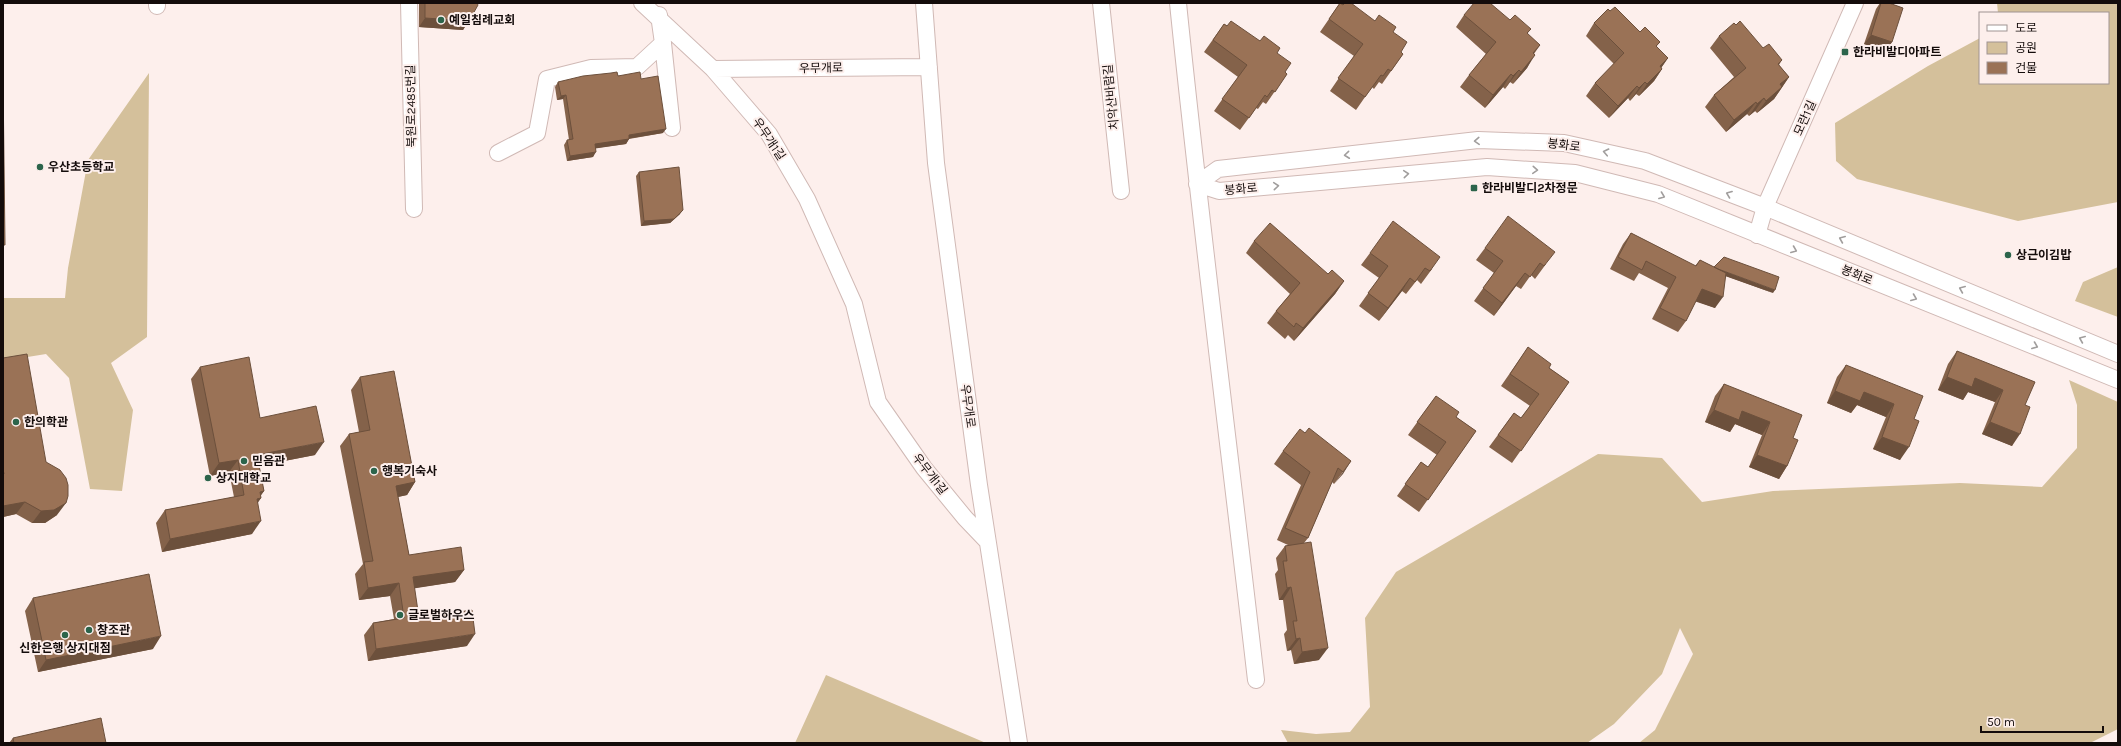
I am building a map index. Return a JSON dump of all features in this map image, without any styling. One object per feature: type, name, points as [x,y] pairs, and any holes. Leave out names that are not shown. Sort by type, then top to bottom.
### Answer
[{"type":"street","name":"북원로2485번길","points":[[409,3],[414,209]]},
{"type":"street","name":"우무개1길","points":[[642,3],[713,70],[769,134],[807,199],[854,304],[878,402],[924,468],[965,518],[987,541]]},
{"type":"street","points":[[657,3],[672,128]]},
{"type":"street","name":"우무개로","points":[[924,3],[936,163],[987,541],[1019,743]]},
{"type":"street","name":"치악산바람길","points":[[1101,3],[1121,191]]},
{"type":"street","points":[[1178,3],[1196,184],[1219,355],[1256,680]]},
{"type":"street","name":"모란1길","points":[[1757,235],[1765,207],[1856,3]]},
{"type":"street","points":[[498,153],[537,133],[547,79],[591,68],[637,67],[663,43]]},
{"type":"street","name":"우무개로","points":[[713,70],[929,67]]},
{"type":"street","name":"봉화로","points":[[1196,184],[1218,169],[1478,140],[1564,143],[1645,161],[1765,207],[2118,354]]},
{"type":"street","name":"봉화로","points":[[1196,184],[1219,191],[1487,167],[1575,172],[1658,194],[2118,380]]},
{"type":"green space","points":[[1997,3],[2118,3],[2118,202],[2018,221],[1857,179],[1836,161],[1835,123],[1928,66],[1979,39],[1979,84],[2109,84],[2109,12],[1998,12]]},
{"type":"green space","points":[[149,73],[147,337],[111,363],[133,410],[122,491],[90,489],[69,378],[46,354],[3,361],[3,298],[65,298],[68,268],[88,160]]},
{"type":"green space","points":[[2118,267],[2118,317],[2075,301],[2083,282]]},
{"type":"green space","points":[[2069,380],[2118,402],[2118,729],[2090,743],[1639,743],[1655,730],[1693,654],[1680,628],[1662,674],[1614,724],[1587,743],[1288,743],[1281,730],[1316,734],[1350,732],[1370,707],[1365,618],[1396,572],[1598,454],[1662,458],[1702,502],[1773,491],[1960,483],[2042,487],[2077,448],[2077,405]]},
{"type":"green space","points":[[826,675],[986,743],[795,743]]},
{"type":"building","points":[[425,3],[477,3],[478,5],[469,21],[425,18]]},
{"type":"building","points":[[1340,3],[1343,5],[1345,3],[1351,3],[1375,21],[1379,15],[1396,27],[1393,32],[1407,42],[1401,52],[1403,54],[1391,71],[1388,69],[1383,76],[1381,75],[1365,97],[1338,78],[1363,44],[1329,19]]},
{"type":"building","points":[[1474,3],[1490,3],[1510,20],[1515,15],[1531,29],[1527,33],[1540,45],[1533,53],[1535,55],[1521,72],[1519,70],[1513,76],[1511,74],[1493,95],[1469,75],[1496,42],[1464,15]]},
{"type":"building","points":[[1881,3],[1889,3],[1903,8],[1892,42],[1871,35]]},
{"type":"building","points":[[1615,7],[1640,32],[1645,27],[1660,42],[1656,46],[1668,58],[1660,66],[1662,69],[1647,84],[1645,82],[1639,88],[1637,86],[1618,106],[1595,83],[1624,53],[1594,23],[1608,9],[1610,11]]},
{"type":"building","points":[[1231,21],[1260,41],[1264,36],[1280,48],[1277,53],[1291,63],[1285,72],[1287,74],[1275,92],[1272,90],[1267,97],[1265,95],[1249,118],[1222,99],[1247,65],[1213,40],[1224,24],[1227,26]]},
{"type":"building","points":[[1740,21],[1763,48],[1769,44],[1782,60],[1778,64],[1789,77],[1780,84],[1782,87],[1766,101],[1764,98],[1757,104],[1756,102],[1734,120],[1714,95],[1746,68],[1719,36],[1734,23],[1736,25]]},
{"type":"building","points":[[617,72],[618,76],[640,72],[641,79],[658,76],[666,129],[629,135],[629,139],[595,144],[596,152],[570,156],[567,140],[573,139],[566,95],[561,96],[558,82],[583,76]]},
{"type":"building","points":[[3,78],[5,245],[3,245]]},
{"type":"building","points":[[679,167],[683,210],[674,219],[644,221],[639,172]]},
{"type":"building","points":[[1508,216],[1555,252],[1544,266],[1540,263],[1530,277],[1525,273],[1502,303],[1483,288],[1503,261],[1485,248]]},
{"type":"building","points":[[1393,221],[1440,257],[1430,271],[1425,268],[1415,282],[1410,278],[1388,308],[1368,293],[1388,266],[1370,253]]},
{"type":"building","points":[[1270,223],[1328,274],[1332,270],[1344,281],[1303,328],[1296,323],[1294,327],[1276,311],[1300,283],[1254,241]]},
{"type":"building","points":[[1631,233],[1696,266],[1700,260],[1726,273],[1723,297],[1702,289],[1686,321],[1660,308],[1676,277],[1646,261],[1642,270],[1618,257]]},
{"type":"building","points":[[1724,257],[1779,277],[1775,290],[1714,267]]},
{"type":"building","points":[[1528,347],[1551,364],[1549,368],[1569,382],[1521,451],[1498,435],[1514,413],[1521,418],[1539,394],[1510,374]]},
{"type":"building","points":[[1957,351],[2035,382],[2025,405],[2030,407],[2020,434],[1990,422],[2003,390],[1975,378],[1972,387],[1947,377]]},
{"type":"building","name":"한의학관","points":[[27,354],[46,462],[60,470],[66,478],[68,485],[68,496],[66,503],[54,510],[41,511],[25,502],[3,506],[3,358]]},
{"type":"building","name":"믿음관","points":[[249,357],[260,418],[316,406],[324,442],[257,455],[264,491],[260,492],[261,498],[257,499],[261,521],[170,539],[165,510],[244,495],[238,460],[219,463],[200,367]]},
{"type":"building","points":[[1846,365],[1923,396],[1914,419],[1919,421],[1909,447],[1882,437],[1894,404],[1864,392],[1860,401],[1835,391]]},
{"type":"building","points":[[394,371],[415,482],[396,486],[409,555],[461,547],[464,570],[413,577],[419,618],[472,610],[475,634],[376,649],[373,623],[404,618],[399,583],[368,588],[364,562],[373,561],[349,434],[370,430],[360,377]]},
{"type":"building","points":[[1724,384],[1802,415],[1793,438],[1798,440],[1787,466],[1757,455],[1770,422],[1742,411],[1739,420],[1714,410]]},
{"type":"building","points":[[1436,396],[1459,412],[1456,417],[1476,431],[1428,500],[1405,484],[1421,462],[1428,467],[1446,442],[1417,422]]},
{"type":"building","points":[[1309,428],[1351,461],[1343,472],[1338,468],[1308,538],[1285,528],[1310,472],[1283,451],[1300,429],[1305,433]]},
{"type":"building","points":[[1311,542],[1328,648],[1302,652],[1300,638],[1296,639],[1293,621],[1297,621],[1291,587],[1287,588],[1283,561],[1287,561],[1285,546]]},
{"type":"building","name":"창조관","points":[[149,574],[161,636],[46,660],[33,598]]},
{"type":"building","points":[[101,718],[106,743],[14,743],[13,738]]},
{"type":"place","name":"예일침례교회","points":[[441,20]]},
{"type":"place","name":"한라비발디아파트","points":[[1845,52]]},
{"type":"place","name":"우산초등학교","points":[[40,167]]},
{"type":"place","name":"한라비발디2차정문","points":[[1474,188]]},
{"type":"place","name":"상근이김밥","points":[[2008,255]]},
{"type":"place","name":"한의학관","points":[[16,422]]},
{"type":"place","name":"믿음관","points":[[244,461]]},
{"type":"place","name":"행복기숙사","points":[[374,471]]},
{"type":"place","name":"상지대학교","points":[[208,478]]},
{"type":"place","name":"글로벌하우스","points":[[400,615]]},
{"type":"place","name":"창조관","points":[[89,630]]},
{"type":"place","name":"신한은행 상지대점","points":[[65,635]]}]
